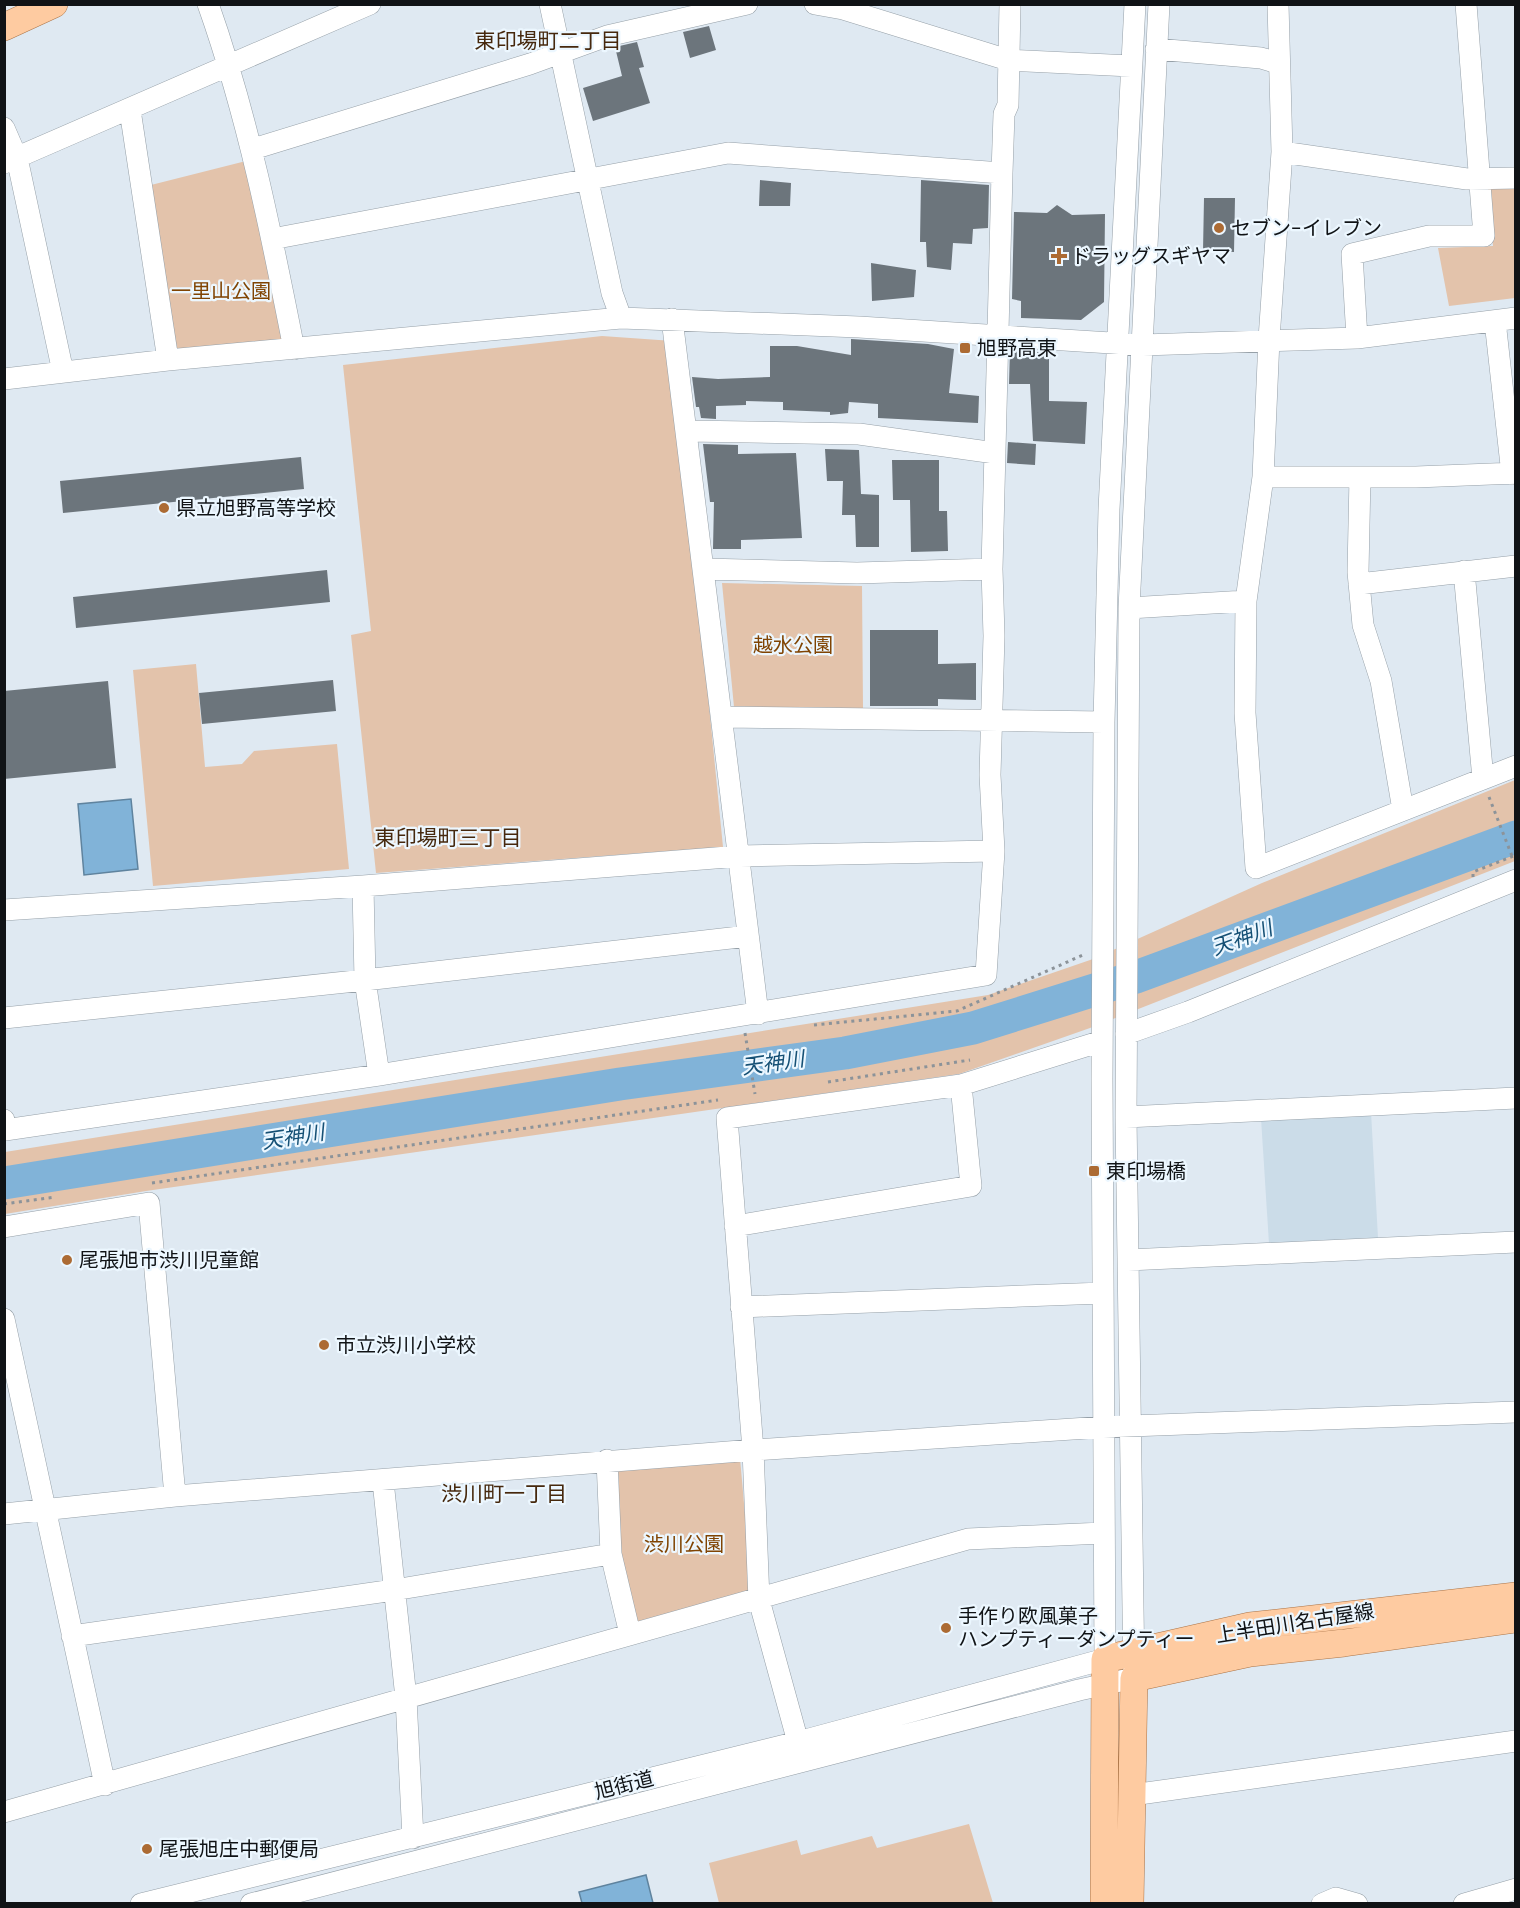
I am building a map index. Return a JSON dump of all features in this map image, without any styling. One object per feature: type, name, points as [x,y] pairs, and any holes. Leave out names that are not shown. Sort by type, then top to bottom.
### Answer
[{"type":"main road","points":[[4,27],[54,4]]},
{"type":"main road","name":"上半田川名古屋線","points":[[1133,1666],[1250,1626],[1515,1596]]},
{"type":"main road","name":"上半田川名古屋線","points":[[1105,1672],[1133,1666],[1344,1643],[1515,1619]]},
{"type":"main road","points":[[1130,1904],[1133,1666]]},
{"type":"main road","points":[[1104,1904],[1105,1672]]},
{"type":"street","points":[[208,4],[230,65],[253,149],[294,349]]},
{"type":"street","points":[[11,160],[370,4]]},
{"type":"street","points":[[550,4],[612,293],[621,318]]},
{"type":"street","points":[[253,149],[530,64],[635,28],[747,4]]},
{"type":"street","points":[[815,4],[843,9],[1008,60],[1131,66]]},
{"type":"street","points":[[4,1120],[5,1130],[379,1075],[986,975],[994,851],[990,775],[994,636],[992,569],[1002,173],[1004,114],[1008,105],[1010,4]]},
{"type":"street","points":[[1105,1672],[1102,1041],[1104,722],[1109,509],[1135,4]]},
{"type":"street","points":[[1133,1666],[1125,950],[1129,608],[1159,4]]},
{"type":"street","points":[[1278,4],[1282,152],[1269,339],[1263,477],[1246,601],[1245,713],[1256,868],[1403,810],[1486,788],[1515,766]]},
{"type":"street","points":[[1357,338],[1352,254],[1429,236],[1484,236],[1466,4]]},
{"type":"street","points":[[1156,49],[1261,58],[1278,63]]},
{"type":"street","points":[[130,110],[168,360]]},
{"type":"street","points":[[4,128],[63,372]]},
{"type":"street","points":[[1282,152],[1479,180],[1515,178]]},
{"type":"street","points":[[272,239],[728,153],[1002,173]]},
{"type":"street","points":[[4,379],[168,360],[621,318],[859,327],[1119,345],[1357,338],[1505,319],[1514,473],[1263,477]]},
{"type":"street","points":[[672,319],[688,431],[758,1014]]},
{"type":"street","points":[[688,431],[860,434],[995,453]]},
{"type":"street","points":[[1360,477],[1359,584],[1363,625],[1381,681],[1403,810]]},
{"type":"street","points":[[1359,584],[1515,566]]},
{"type":"street","points":[[704,569],[857,573],[992,569]]},
{"type":"street","points":[[1464,571],[1486,788]]},
{"type":"street","points":[[1129,608],[1246,601]]},
{"type":"street","points":[[723,717],[1104,722]]},
{"type":"street","points":[[4,910],[363,886],[740,856],[994,851]]},
{"type":"street","points":[[1126,1034],[1188,1012],[1515,880]]},
{"type":"street","points":[[363,886],[365,980],[379,1075]]},
{"type":"street","points":[[4,1018],[748,936]]},
{"type":"street","points":[[798,1742],[759,1600],[753,1450],[727,1118],[961,1085],[1102,1041]]},
{"type":"street","points":[[735,1226],[971,1186],[961,1085]]},
{"type":"street","points":[[1126,1117],[1515,1098]]},
{"type":"street","points":[[4,1227],[149,1203],[175,1496]]},
{"type":"street","points":[[1128,1260],[1515,1242]]},
{"type":"street","points":[[741,1306],[1103,1293]]},
{"type":"street","points":[[4,1319],[105,1785]]},
{"type":"street","points":[[4,1514],[175,1496],[753,1450],[1103,1427],[1515,1412]]},
{"type":"street","points":[[607,1461],[611,1554],[630,1634]]},
{"type":"street","points":[[383,1481],[406,1698],[413,1838]]},
{"type":"street","points":[[4,1812],[968,1539],[1103,1533]]},
{"type":"street","points":[[72,1636],[394,1590],[611,1554]]},
{"type":"street","name":"旭街道","points":[[141,1904],[798,1742],[1105,1672]]},
{"type":"street","name":"旭街道","points":[[251,1904],[1105,1672]]},
{"type":"street","points":[[1132,1795],[1515,1742]]},
{"type":"street","points":[[1464,1904],[1515,1889]]},
{"type":"street","points":[[1322,1904],[1336,1898],[1357,1904]]},
{"type":"path","points":[[1486,788],[1512,856]]},
{"type":"path","points":[[745,1032],[755,1094]]},
{"type":"path","points":[[822,1083],[979,1057]]},
{"type":"path","points":[[745,1096],[766,1092]]},
{"type":"path","points":[[146,1184],[724,1099]]},
{"type":"path","points":[[4,1204],[64,1196]]},
{"type":"shaded area","points":[[1371,1112],[1378,1238],[1269,1244],[1261,1118]]},
{"type":"green space","name":"一里山公園","points":[[246,161],[286,342],[177,353],[151,185]]},
{"type":"green space","points":[[1515,188],[1515,298],[1449,306],[1438,248],[1493,246],[1488,189]]},
{"type":"green space","points":[[602,336],[673,341],[723,847],[376,873],[351,635],[371,631],[343,365]]},
{"type":"green space","name":"越水公園","points":[[722,583],[862,586],[863,708],[734,707]]},
{"type":"green space","points":[[196,664],[205,767],[242,764],[254,751],[337,744],[349,869],[153,886],[133,670]]},
{"type":"green space","points":[[1515,780],[1515,861],[1090,1028],[959,1074],[146,1191],[5,1214],[5,1152],[988,995],[1093,959],[1262,883]]},
{"type":"green space","name":"渋川公園","points":[[740,1458],[752,1594],[636,1622],[620,1553],[618,1468]]},
{"type":"green space","points":[[969,1824],[993,1903],[719,1903],[709,1863],[797,1840],[801,1855],[872,1836],[877,1848]]},
{"type":"water","points":[[131,799],[138,869],[84,875],[78,804]]},
{"type":"water","points":[[646,1875],[653,1903],[582,1903],[579,1892]]},
{"type":"building","points":[[709,26],[716,50],[690,58],[683,32]]},
{"type":"building","points":[[637,42],[644,67],[639,68],[650,103],[593,121],[583,88],[622,76],[615,47]]},
{"type":"building","points":[[760,180],[791,183],[790,206],[759,206]]},
{"type":"building","points":[[921,180],[989,185],[988,228],[973,229],[972,244],[953,243],[951,270],[927,267],[926,242],[920,242]]},
{"type":"building","name":"セブン-イレブン","points":[[1204,198],[1235,198],[1234,252],[1203,251]]},
{"type":"building","points":[[1057,205],[1072,215],[1105,214],[1104,302],[1081,320],[1021,318],[1021,301],[1012,299],[1014,212],[1047,213]]},
{"type":"building","points":[[871,263],[916,270],[914,297],[872,301]]},
{"type":"building","points":[[851,339],[928,344],[954,349],[949,393],[979,396],[978,423],[878,418],[878,404],[849,402],[848,413],[830,415],[830,412],[783,410],[783,402],[746,401],[746,405],[716,406],[716,419],[701,418],[699,407],[696,407],[692,377],[718,379],[770,377],[770,346],[797,346],[851,355]]},
{"type":"building","points":[[1010,350],[1049,353],[1049,401],[1087,402],[1085,444],[1033,441],[1030,384],[1009,384]]},
{"type":"building","points":[[1008,442],[1036,444],[1035,465],[1007,463]]},
{"type":"building","points":[[703,444],[738,445],[738,454],[796,453],[802,538],[741,540],[741,549],[713,549],[714,502],[710,502]]},
{"type":"building","points":[[825,449],[859,450],[861,494],[879,495],[879,547],[856,547],[855,515],[842,515],[843,481],[827,481]]},
{"type":"building","points":[[301,457],[304,489],[63,513],[60,481]]},
{"type":"building","points":[[892,460],[939,460],[939,511],[947,511],[948,551],[911,552],[910,500],[893,500]]},
{"type":"building","points":[[327,570],[330,602],[76,628],[73,597]]},
{"type":"building","points":[[870,630],[938,630],[938,664],[976,663],[976,700],[938,699],[938,706],[870,706]]},
{"type":"building","points":[[333,680],[336,711],[202,724],[199,693]]},
{"type":"building","points":[[108,681],[116,768],[4,779],[4,691]]},
{"type":"waterway","name":"天神川","points":[[4,1183],[620,1084],[845,1053],[973,1028],[1136,977],[1516,837]]},
{"type":"place","name":"セブン-イレブン","points":[[1219,228]]},
{"type":"place","name":"ドラッグスギヤマ","points":[[1059,256]]},
{"type":"place","name":"旭野高東","points":[[965,348]]},
{"type":"place","name":"県立旭野高等学校","points":[[164,508]]},
{"type":"place","name":"東印場橋","points":[[1094,1171]]},
{"type":"place","name":"尾張旭市渋川児童館","points":[[67,1260]]},
{"type":"place","name":"市立渋川小学校","points":[[324,1345]]},
{"type":"place","name":"手作り欧風菓子 ハンプティーダンプティー","points":[[946,1628]]},
{"type":"place","name":"尾張旭庄中郵便局","points":[[147,1849]]},
{"type":"district","name":"東印場町二丁目","points":[[548,41]]},
{"type":"district","name":"東印場町三丁目","points":[[448,838]]},
{"type":"district","name":"渋川町一丁目","points":[[504,1494]]}]
